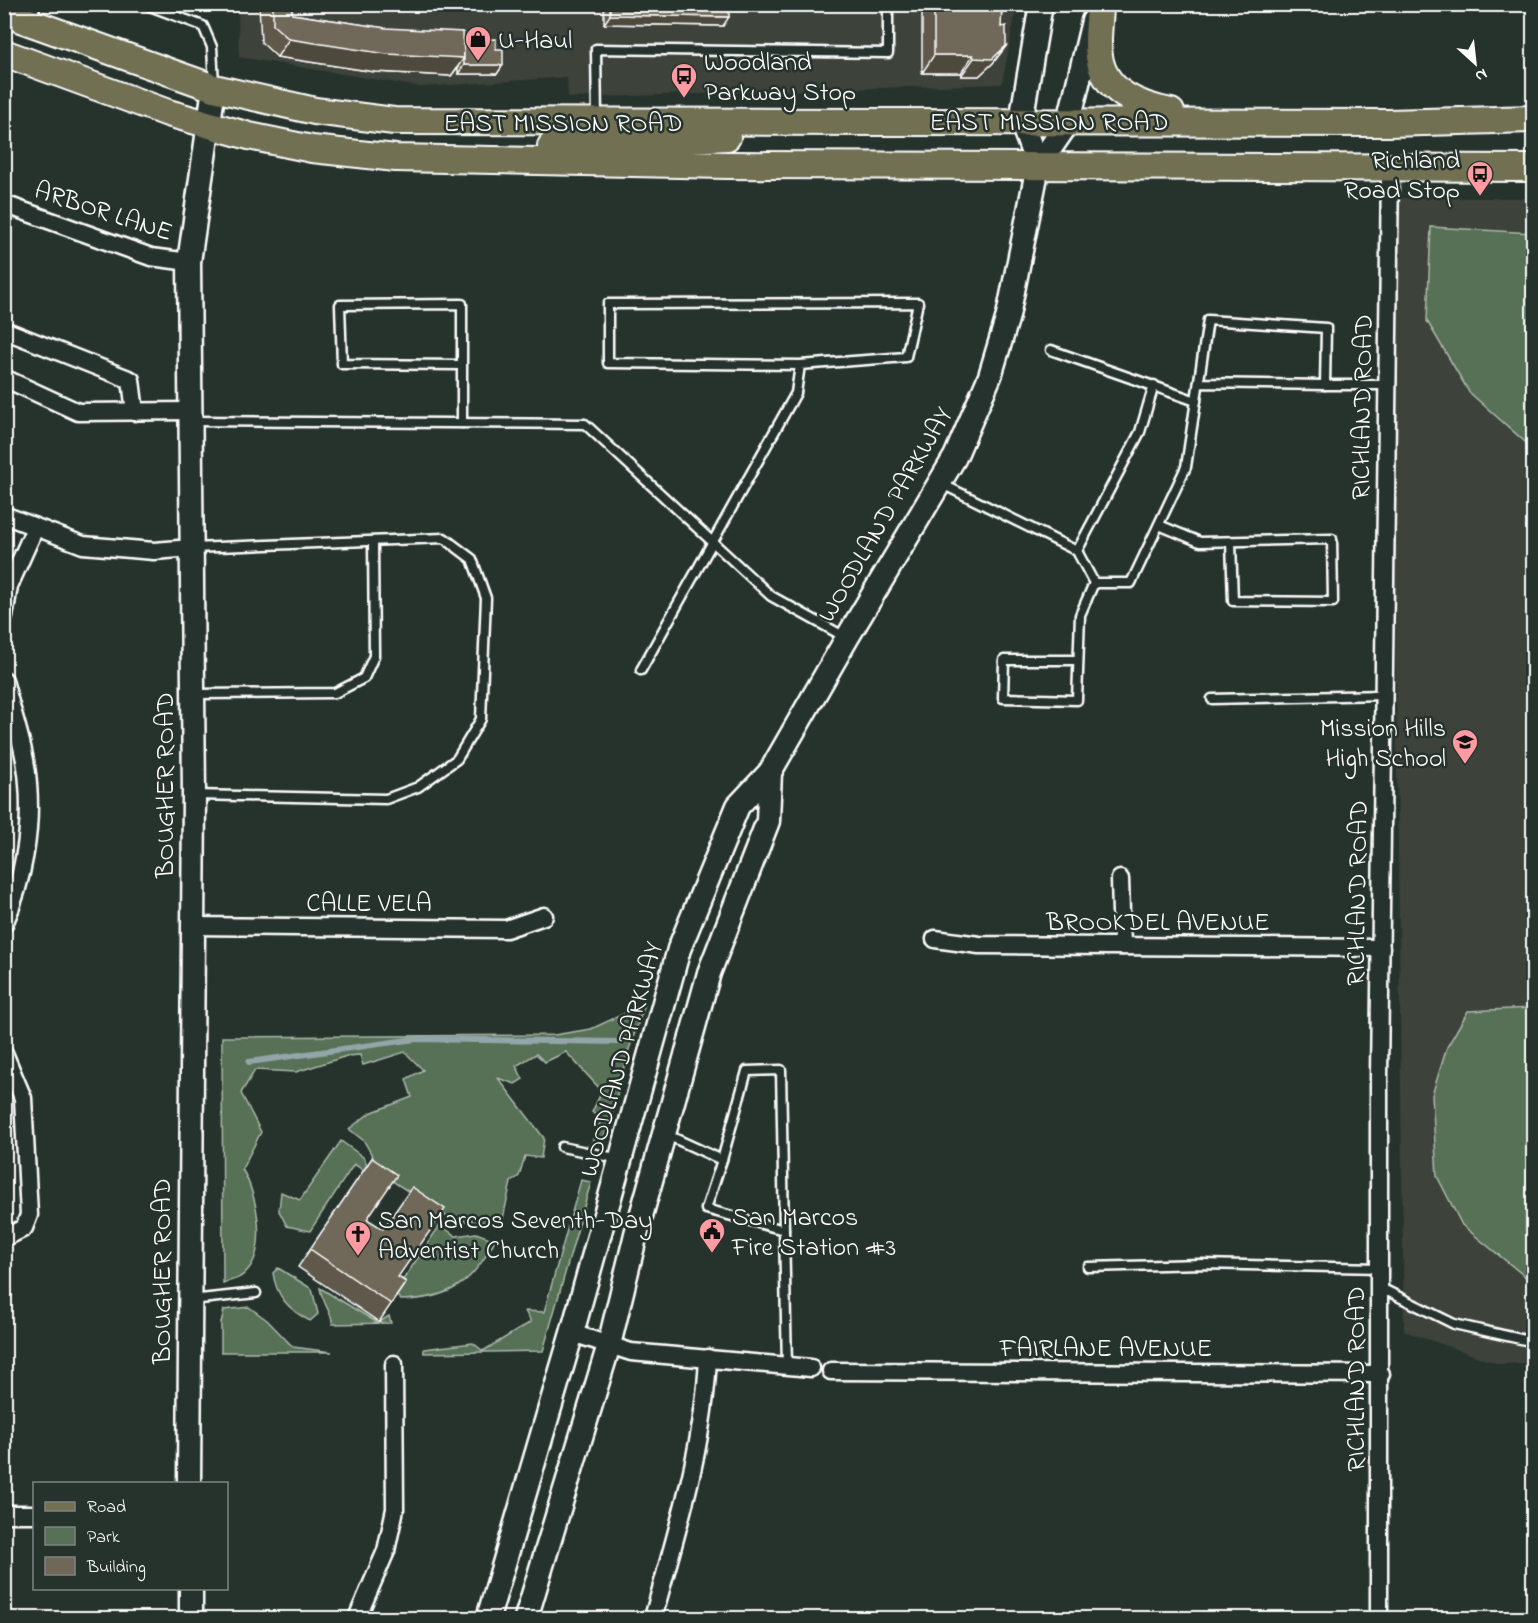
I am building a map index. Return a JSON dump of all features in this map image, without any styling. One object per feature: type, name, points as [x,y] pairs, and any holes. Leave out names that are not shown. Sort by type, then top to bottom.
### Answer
[{"type":"main road","points":[[1038,166],[1021,122],[1041,4]]},
{"type":"main road","points":[[1098,4],[1098,57],[1114,88],[1130,100],[1148,108],[1218,122]]},
{"type":"main road","name":"WOODLAND PARKWAY","points":[[488,1618],[572,1333],[680,949],[738,806],[770,772],[847,638],[956,457],[990,375],[1008,316],[1038,166],[1069,121],[1098,4]]},
{"type":"main road","name":"EAST MISSION ROAD","points":[[4,13],[33,13],[214,88],[315,111],[394,121],[1388,123],[1533,119]]},
{"type":"main road","name":"EAST MISSION ROAD","points":[[4,53],[168,113],[249,136],[312,149],[396,158],[726,165],[1533,168]]},
{"type":"main road","name":"BOUGHER ROAD","points":[[189,1482],[194,795],[189,262],[214,88]]},
{"type":"main road","points":[[475,160],[525,147],[756,136],[762,130],[763,120]]},
{"type":"main road","name":"WOODLAND PARKWAY","points":[[526,1618],[609,1345],[636,1234],[709,973],[768,820],[770,772]]},
{"type":"main road","points":[[190,1590],[191,1618]]},
{"type":"street","name":"RICHLAND ROAD","points":[[1379,1618],[1381,948],[1390,168]]},
{"type":"street","name":"ARBOR LANE","points":[[4,204],[151,257],[189,262]]},
{"type":"street","points":[[4,330],[131,380],[135,412]]},
{"type":"street","points":[[4,378],[78,412],[135,412],[191,416]]},
{"type":"street","points":[[4,515],[83,545],[154,551],[192,548]]},
{"type":"street","points":[[4,617],[9,586],[35,528]]},
{"type":"street","points":[[4,680],[28,782],[28,828],[14,903],[4,924]]},
{"type":"street","points":[[1120,879],[1122,946]]},
{"type":"street","name":"CALLE VELA","points":[[192,926],[506,928],[544,916]]},
{"type":"street","name":"BROOKDEL AVENUE","points":[[935,939],[979,945],[1381,948]]},
{"type":"street","points":[[4,1053],[23,1098],[29,1215],[24,1228],[4,1238]]},
{"type":"street","points":[[572,1333],[631,1352],[811,1368]]},
{"type":"street","points":[[653,1618],[695,1464],[707,1386],[708,1358]]},
{"type":"street","points":[[357,1618],[386,1551],[395,1509],[394,1364]]},
{"type":"street","name":"FAIRLANE AVENUE","points":[[831,1371],[1381,1374]]},
{"type":"street","points":[[4,1514],[33,1514]]},
{"type":"lane","points":[[144,4],[203,27],[212,47],[214,88]]},
{"type":"lane","points":[[597,122],[596,49],[888,53],[888,4]]},
{"type":"lane","points":[[918,303],[906,357],[800,365],[608,363],[608,304],[918,303]]},
{"type":"lane","points":[[462,365],[342,364],[340,305],[462,304],[462,365],[462,423]]},
{"type":"lane","points":[[1094,583],[1131,583],[1186,467],[1208,320],[1326,328],[1325,385]]},
{"type":"lane","points":[[1051,350],[1196,401]]},
{"type":"lane","points":[[641,670],[796,393],[800,365]]},
{"type":"lane","points":[[1199,383],[1387,385]]},
{"type":"lane","points":[[1077,551],[1140,432],[1154,385]]},
{"type":"lane","points":[[191,416],[585,424],[771,596],[847,638]]},
{"type":"lane","points":[[940,483],[1077,551],[1094,583]]},
{"type":"lane","points":[[1159,525],[1200,542],[1332,539],[1333,602],[1233,601],[1231,542]]},
{"type":"lane","points":[[192,548],[444,538],[472,559],[486,598],[481,719],[457,759],[418,787],[386,799],[194,795]]},
{"type":"lane","points":[[193,694],[335,693],[364,678],[374,656],[373,542]]},
{"type":"lane","points":[[1078,660],[1004,660],[1003,698],[1077,700],[1080,615],[1094,583]]},
{"type":"lane","points":[[1212,699],[1384,695]]},
{"type":"lane","points":[[784,1230],[706,1209],[747,1071],[781,1070],[788,1366]]},
{"type":"lane","points":[[665,1134],[722,1160]]},
{"type":"lane","points":[[562,1147],[621,1159]]},
{"type":"lane","points":[[1088,1267],[1201,1264],[1381,1268]]},
{"type":"lane","points":[[1381,1288],[1454,1324],[1533,1342]]},
{"type":"lane","points":[[190,1300],[256,1293]]},
{"type":"shaded area","points":[[238,5],[1017,5],[1002,84],[568,98],[567,77],[421,87],[239,57]]},
{"type":"shaded area","name":"Mission Hills High School","points":[[1390,198],[1533,198],[1533,1363],[1499,1364],[1404,1331]]},
{"type":"green space","points":[[1431,227],[1533,233],[1533,449],[1469,392],[1427,321]]},
{"type":"green space","points":[[645,1004],[627,1055],[609,1126],[603,1138],[592,1142],[601,1120],[592,1112],[602,1091],[566,1052],[545,1062],[536,1054],[516,1066],[523,1079],[515,1084],[498,1078],[544,1138],[541,1158],[525,1156],[519,1176],[511,1182],[501,1227],[474,1220],[455,1222],[383,1175],[364,1141],[349,1129],[370,1113],[412,1097],[406,1079],[423,1070],[405,1052],[363,1065],[360,1055],[347,1056],[296,1072],[255,1070],[241,1093],[261,1132],[242,1169],[256,1208],[258,1240],[250,1268],[238,1278],[223,1283],[222,1037],[554,1035],[591,1029]]},
{"type":"green space","points":[[1534,1008],[1533,1283],[1462,1225],[1437,1176],[1432,1095],[1447,1047],[1468,1011]]},
{"type":"green space","points":[[341,1141],[363,1157],[374,1177],[354,1164],[310,1231],[287,1226],[279,1211],[281,1192],[300,1200]]},
{"type":"green space","points":[[581,1180],[591,1182],[543,1351],[424,1353],[424,1349],[473,1343],[483,1351],[531,1322],[525,1311],[544,1312]]},
{"type":"green space","points":[[440,1225],[456,1236],[476,1233],[495,1240],[478,1267],[458,1286],[433,1296],[401,1300],[394,1293]]},
{"type":"green space","points":[[278,1268],[312,1289],[318,1314],[310,1321],[290,1307],[280,1295],[273,1273]]},
{"type":"green space","points":[[320,1288],[378,1323],[389,1316],[391,1323],[333,1324]]},
{"type":"green space","points":[[249,1307],[267,1320],[293,1347],[332,1352],[221,1352],[221,1323],[224,1310]]},
{"type":"building","points":[[273,4],[292,4],[292,14],[386,28],[463,32],[464,58],[387,54],[289,39],[273,25]]},
{"type":"building","points":[[610,4],[729,4],[729,17],[610,15]]},
{"type":"building","points":[[934,4],[1002,4],[1001,27],[1006,26],[1006,46],[992,59],[974,58],[973,55],[934,55]]},
{"type":"building","points":[[496,39],[496,49],[503,49],[503,65],[464,65],[464,40]]},
{"type":"building","name":"San Marcos Seventh-Day Adventist Church","points":[[372,1158],[397,1175],[367,1219],[383,1229],[412,1187],[445,1209],[398,1277],[406,1282],[391,1304],[310,1249]]},
{"type":"waterway","points":[[249,1062],[415,1039],[622,1042]]},
{"type":"place","name":"U-Haul","points":[[478,62]]},
{"type":"place","name":"Woodland Parkway Stop","points":[[684,99]]},
{"type":"place","name":"Richland Road Stop","points":[[1480,197]]},
{"type":"place","name":"Mission Hills High School","points":[[1465,765]]},
{"type":"place","name":"San Marcos Fire Station #3","points":[[712,1254]]},
{"type":"place","name":"San Marcos Seventh-Day Adventist Church","points":[[358,1257]]}]
